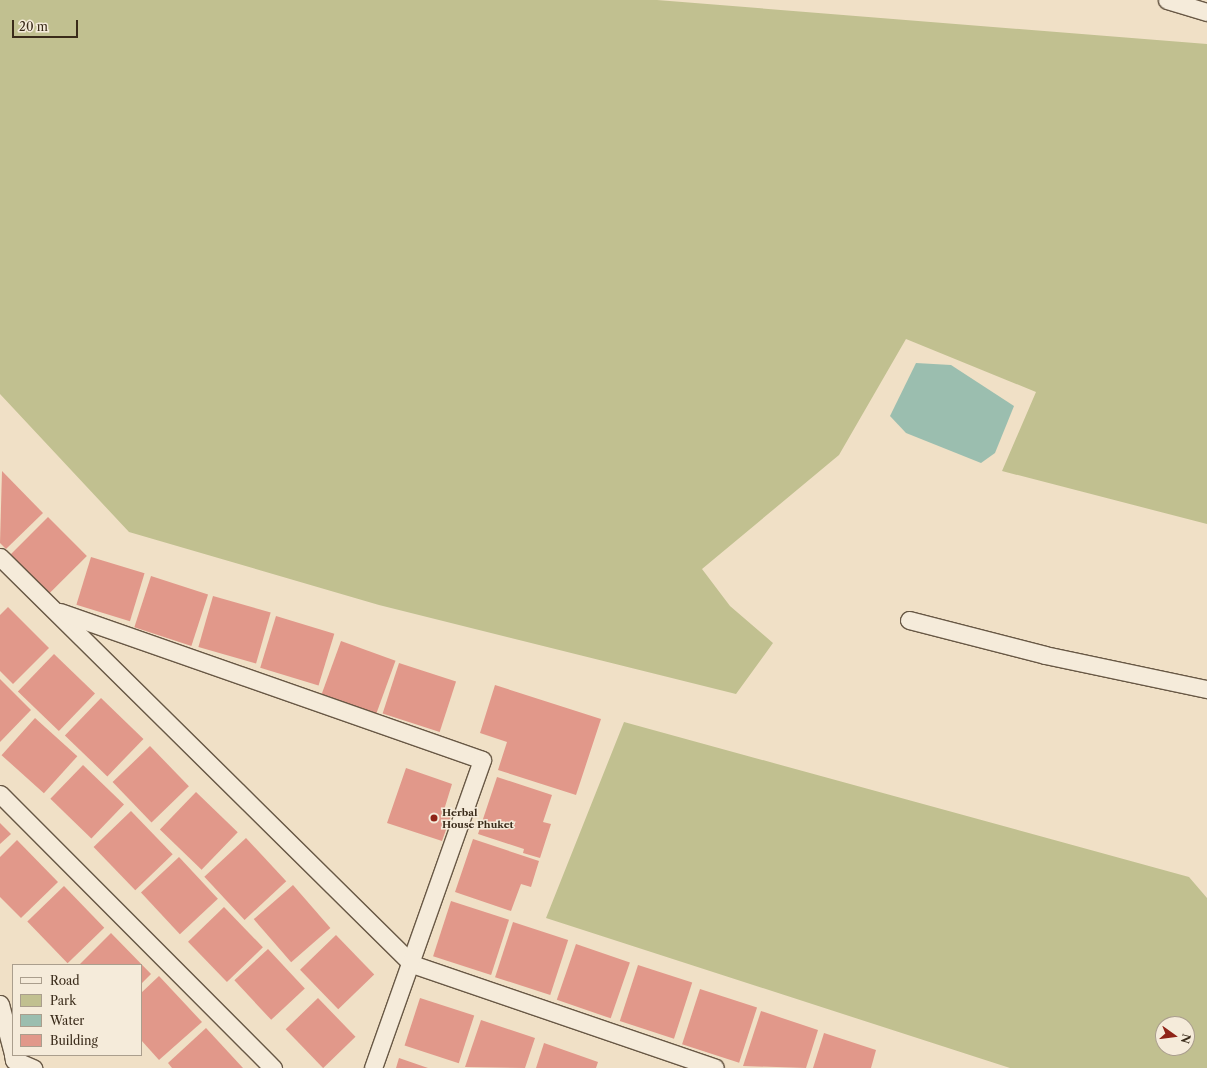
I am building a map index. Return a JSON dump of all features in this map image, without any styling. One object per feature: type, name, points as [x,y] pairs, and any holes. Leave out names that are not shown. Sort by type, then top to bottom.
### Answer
[{"type":"street","points":[[1167,0],[1207,12]]},
{"type":"street","points":[[0,557],[412,964],[714,1068]]},
{"type":"street","points":[[55,610],[482,760],[412,964],[373,1068]]},
{"type":"street","points":[[909,620],[1045,655],[1207,689]]},
{"type":"street","points":[[0,794],[273,1068]]},
{"type":"street","points":[[0,1004],[12,1050]]},
{"type":"street","points":[[13,1056],[14,1060],[33,1068]]},
{"type":"green space","points":[[0,0],[657,0],[1207,44],[1207,524],[1002,471],[1036,392],[906,339],[839,455],[702,569],[730,606],[773,643],[736,694],[379,605],[129,532],[0,394]]},
{"type":"green space","points":[[624,722],[1189,877],[1207,898],[1207,1068],[1010,1068],[546,918]]},
{"type":"water","points":[[916,363],[951,365],[1014,406],[995,453],[981,463],[906,433],[890,416]]},
{"type":"building","points":[[2,471],[43,513],[6,549],[0,543]]},
{"type":"building","points":[[48,517],[87,556],[49,594],[10,555]]},
{"type":"building","points":[[91,557],[145,573],[130,621],[76,605]]},
{"type":"building","points":[[151,576],[208,595],[191,646],[134,627]]},
{"type":"building","points":[[213,596],[271,613],[256,663],[198,647]]},
{"type":"building","points":[[8,607],[49,648],[13,684],[0,671],[0,615]]},
{"type":"building","points":[[276,616],[334,634],[319,685],[260,668]]},
{"type":"building","points":[[341,641],[396,661],[376,714],[322,695]]},
{"type":"building","points":[[54,654],[95,694],[59,731],[18,691]]},
{"type":"building","points":[[399,663],[456,682],[440,732],[383,713]]},
{"type":"building","points":[[0,679],[31,710],[0,742]]},
{"type":"building","points":[[495,685],[601,719],[576,795],[498,770],[507,742],[480,733]]},
{"type":"building","points":[[101,698],[143,739],[107,776],[65,735]]},
{"type":"building","points":[[35,718],[77,756],[44,793],[2,755]]},
{"type":"building","points":[[150,746],[189,786],[151,822],[113,782]]},
{"type":"building","points":[[83,765],[124,805],[91,838],[50,799]]},
{"type":"building","points":[[406,768],[452,784],[444,810],[452,813],[442,841],[387,823]]},
{"type":"building","points":[[497,777],[552,795],[543,822],[551,824],[540,858],[523,853],[524,849],[478,834]]},
{"type":"building","points":[[196,792],[238,832],[202,870],[160,829]]},
{"type":"building","points":[[131,811],[173,854],[135,890],[94,847]]},
{"type":"building","points":[[0,823],[11,834],[0,844]]},
{"type":"building","points":[[246,838],[286,881],[245,920],[204,877]]},
{"type":"building","points":[[473,839],[539,861],[531,887],[521,884],[511,911],[455,892]]},
{"type":"building","points":[[17,840],[58,882],[21,918],[0,897],[0,857]]},
{"type":"building","points":[[179,857],[218,899],[180,934],[141,892]]},
{"type":"building","points":[[293,885],[330,928],[291,962],[254,919]]},
{"type":"building","points":[[64,886],[104,928],[68,963],[27,921]]},
{"type":"building","points":[[451,901],[509,920],[491,975],[433,956]]},
{"type":"building","points":[[224,907],[263,947],[227,982],[188,942]]},
{"type":"building","points":[[513,922],[568,940],[550,995],[495,977]]},
{"type":"building","points":[[111,933],[141,964],[80,964]]},
{"type":"building","points":[[336,935],[374,975],[338,1009],[300,970]]},
{"type":"building","points":[[576,944],[630,963],[611,1018],[557,1000]]},
{"type":"building","points":[[268,949],[305,988],[271,1020],[234,980]]},
{"type":"building","points":[[142,965],[151,974],[142,983]]},
{"type":"building","points":[[638,965],[692,983],[674,1039],[620,1021]]},
{"type":"building","points":[[159,976],[202,1022],[159,1060],[142,1041],[142,992]]},
{"type":"building","points":[[700,989],[757,1008],[739,1063],[682,1044]]},
{"type":"building","points":[[318,998],[356,1037],[323,1068],[286,1029]]},
{"type":"building","points":[[420,998],[474,1016],[459,1063],[405,1046]]},
{"type":"building","points":[[761,1011],[818,1030],[806,1068],[743,1066]]},
{"type":"building","points":[[481,1020],[535,1038],[525,1068],[465,1067]]},
{"type":"building","points":[[206,1028],[243,1068],[172,1068],[168,1063]]},
{"type":"building","points":[[824,1033],[876,1050],[871,1068],[813,1068]]},
{"type":"building","points":[[544,1043],[598,1062],[596,1068],[536,1068]]},
{"type":"building","points":[[399,1058],[428,1068],[396,1068]]},
{"type":"place","name":"Herbal House Phuket","points":[[434,818]]}]
